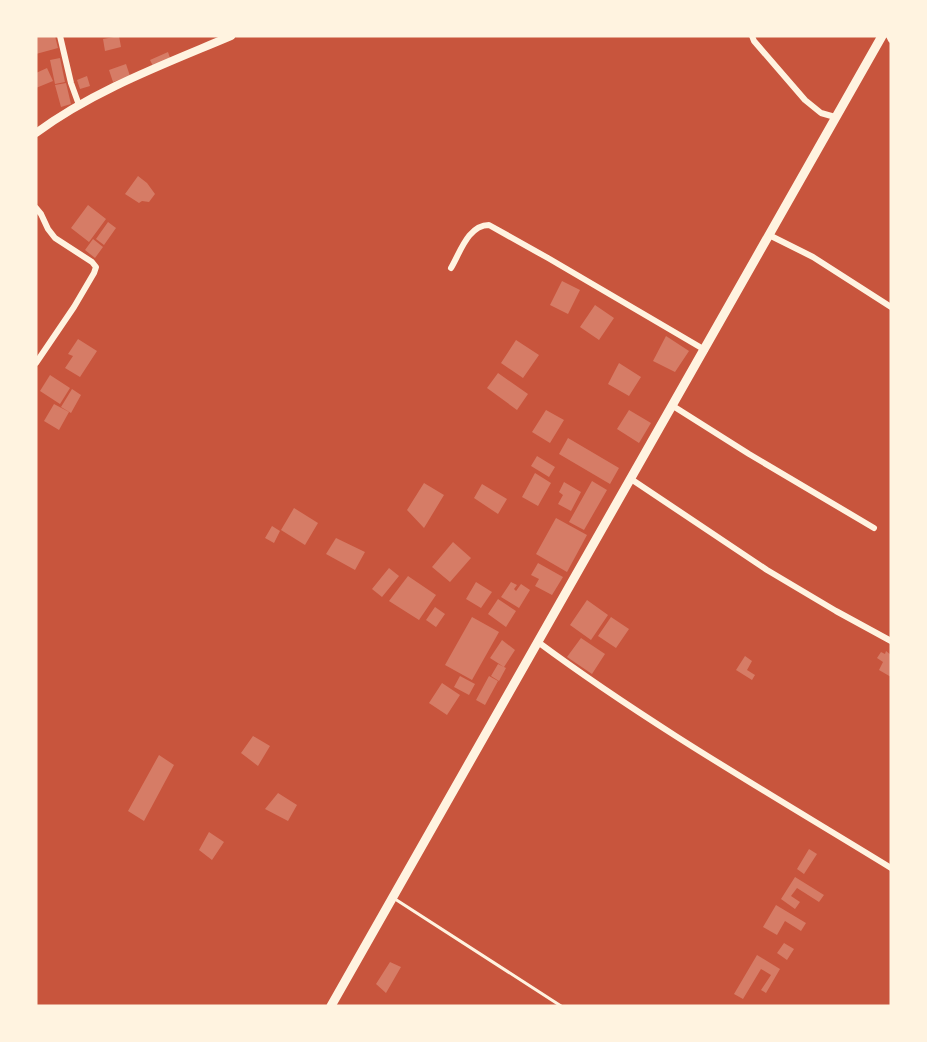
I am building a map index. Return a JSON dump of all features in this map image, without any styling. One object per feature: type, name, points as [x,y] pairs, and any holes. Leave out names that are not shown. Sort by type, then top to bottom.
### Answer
[{"type":"main road","points":[[36,132],[79,105],[231,36]]},
{"type":"main road","points":[[331,1006],[882,36]]},
{"type":"street","points":[[60,36],[71,83],[79,105]]},
{"type":"street","points":[[752,36],[753,41],[805,100],[821,113],[835,117]]},
{"type":"street","points":[[890,36],[891,40]]},
{"type":"street","points":[[36,208],[51,234],[96,267],[74,307],[36,363]]},
{"type":"street","points":[[451,268],[471,233],[479,226],[489,225],[705,350]]},
{"type":"street","points":[[769,235],[813,257],[891,307]]},
{"type":"street","points":[[673,406],[874,528]]},
{"type":"street","points":[[631,479],[768,570],[891,641]]},
{"type":"street","points":[[538,642],[676,735],[891,868]]},
{"type":"lane","points":[[393,898],[561,1006]]},
{"type":"building","points":[[55,36],[58,48],[36,54],[36,37]]},
{"type":"building","points":[[119,36],[121,47],[105,51],[103,39]]},
{"type":"building","points":[[168,52],[170,58],[153,66],[150,60]]},
{"type":"building","points":[[60,58],[65,82],[55,84],[50,60]]},
{"type":"building","points":[[126,64],[130,76],[113,82],[109,70]]},
{"type":"building","points":[[47,68],[53,81],[36,88],[36,73]]},
{"type":"building","points":[[87,76],[90,86],[80,89],[77,80]]},
{"type":"building","points":[[66,83],[71,104],[61,107],[55,85]]},
{"type":"building","points":[[138,176],[155,194],[149,202],[139,203],[125,194]]},
{"type":"building","points":[[88,205],[106,219],[89,242],[71,228]]},
{"type":"building","points":[[108,222],[116,228],[104,245],[96,239]]},
{"type":"building","points":[[93,239],[103,247],[95,258],[85,250]]},
{"type":"building","points":[[562,281],[580,290],[568,314],[550,305]]},
{"type":"building","points":[[595,305],[614,318],[599,340],[580,327]]},
{"type":"building","points":[[666,336],[689,351],[675,372],[653,361]]},
{"type":"building","points":[[78,339],[97,351],[80,377],[65,368],[73,356],[68,354]]},
{"type":"building","points":[[516,340],[539,355],[523,378],[501,363]]},
{"type":"building","points":[[619,363],[641,377],[629,396],[608,384]]},
{"type":"building","points":[[498,373],[528,394],[517,410],[487,388]]},
{"type":"building","points":[[50,375],[70,388],[60,404],[40,391]]},
{"type":"building","points":[[72,389],[81,395],[71,413],[61,407]]},
{"type":"building","points":[[54,404],[69,412],[59,430],[44,421]]},
{"type":"building","points":[[546,410],[564,420],[550,443],[532,432]]},
{"type":"building","points":[[629,410],[651,423],[639,443],[617,429]]},
{"type":"building","points":[[568,438],[619,468],[610,484],[559,454]]},
{"type":"building","points":[[537,456],[555,467],[549,477],[531,466]]},
{"type":"building","points":[[535,473],[551,483],[538,506],[522,497]]},
{"type":"building","points":[[592,481],[607,490],[584,530],[569,522]]},
{"type":"building","points":[[564,482],[581,492],[571,511],[558,504],[563,495],[559,492]]},
{"type":"building","points":[[424,483],[444,495],[424,528],[407,510]]},
{"type":"building","points":[[482,484],[507,499],[498,514],[474,498]]},
{"type":"building","points":[[294,508],[318,523],[305,545],[281,530]]},
{"type":"building","points":[[556,518],[587,535],[567,572],[536,554]]},
{"type":"building","points":[[272,526],[280,531],[274,543],[265,538]]},
{"type":"building","points":[[336,538],[365,552],[355,570],[326,554]]},
{"type":"building","points":[[453,542],[471,558],[450,582],[432,567]]},
{"type":"building","points":[[538,563],[563,577],[552,595],[535,586],[539,579],[531,575]]},
{"type":"building","points":[[389,568],[399,576],[382,597],[372,589]]},
{"type":"building","points":[[408,576],[436,595],[419,620],[389,601]]},
{"type":"building","points":[[476,582],[492,592],[481,608],[466,599]]},
{"type":"building","points":[[511,582],[517,585],[514,589],[516,591],[521,584],[530,590],[519,608],[501,597]]},
{"type":"building","points":[[498,599],[516,611],[506,627],[488,614]]},
{"type":"building","points":[[587,600],[608,615],[591,640],[570,625]]},
{"type":"building","points":[[435,607],[445,614],[436,627],[426,620]]},
{"type":"building","points":[[472,617],[499,632],[472,680],[445,665]]},
{"type":"building","points":[[611,617],[629,629],[616,648],[598,636]]},
{"type":"building","points":[[581,638],[605,654],[592,674],[567,657]]},
{"type":"building","points":[[502,640],[515,650],[504,667],[490,658]]},
{"type":"building","points":[[886,651],[891,655],[891,677],[879,670],[883,662],[877,658],[881,652],[885,654]]},
{"type":"building","points":[[745,656],[752,661],[747,670],[755,675],[752,680],[736,670]]},
{"type":"building","points":[[498,664],[506,668],[499,681],[491,676]]},
{"type":"building","points":[[460,676],[475,684],[469,695],[454,687]]},
{"type":"building","points":[[489,676],[498,681],[485,705],[476,700]]},
{"type":"building","points":[[442,683],[460,695],[447,715],[429,703]]},
{"type":"building","points":[[253,736],[270,746],[258,766],[241,753]]},
{"type":"building","points":[[159,755],[174,765],[144,821],[128,811]]},
{"type":"building","points":[[278,793],[297,805],[288,821],[265,809]]},
{"type":"building","points":[[209,832],[224,842],[212,860],[199,850]]},
{"type":"building","points":[[809,849],[817,854],[804,874],[797,869]]},
{"type":"building","points":[[795,877],[824,895],[819,902],[797,888],[791,896],[800,902],[795,909],[781,899]]},
{"type":"building","points":[[776,905],[806,923],[801,931],[785,921],[777,935],[763,927]]},
{"type":"building","points":[[784,943],[794,949],[787,960],[777,953]]},
{"type":"building","points":[[757,955],[780,969],[766,993],[761,990],[771,975],[761,969],[743,999],[734,994]]},
{"type":"building","points":[[390,962],[401,967],[386,993],[376,984]]}]
